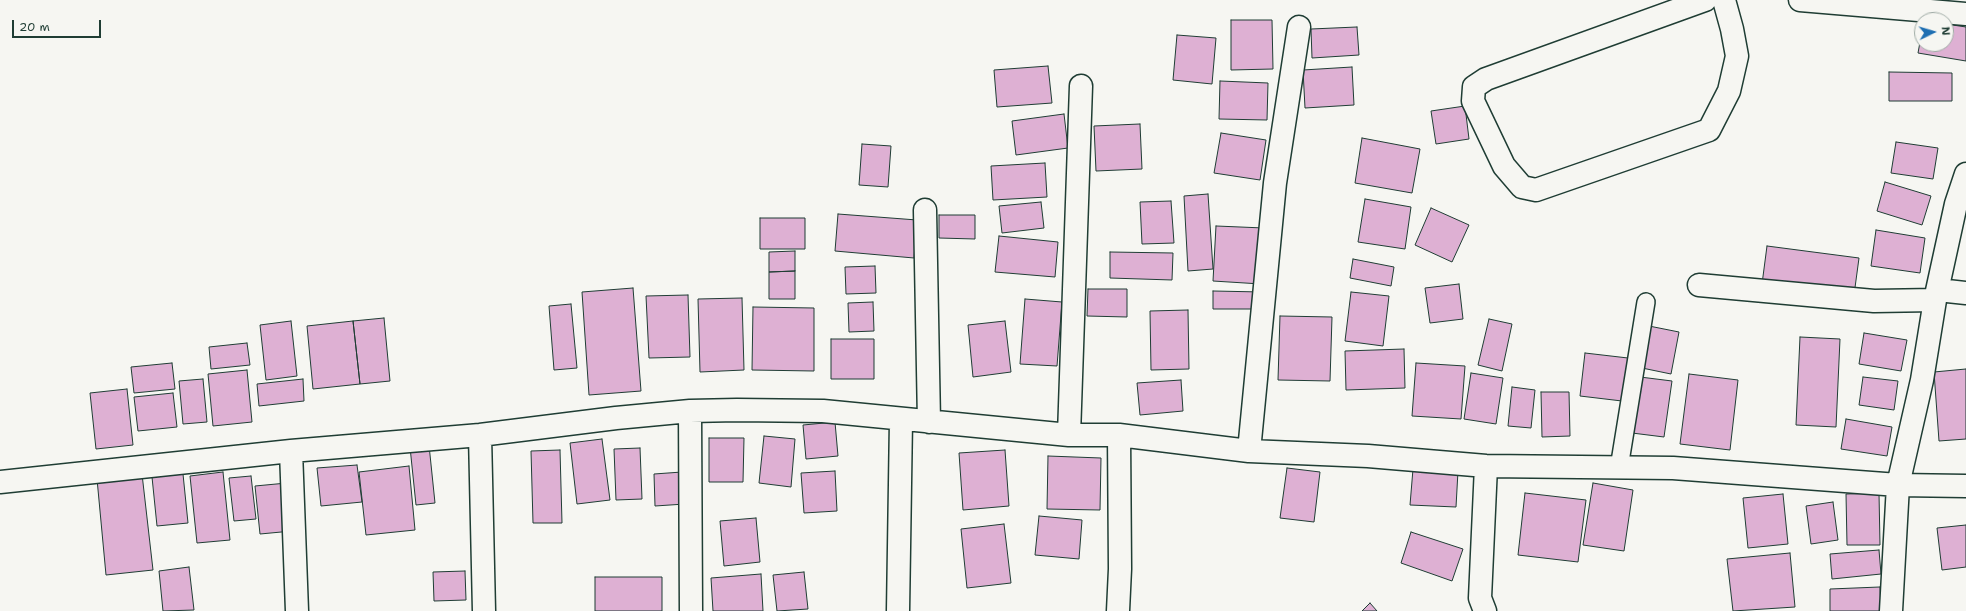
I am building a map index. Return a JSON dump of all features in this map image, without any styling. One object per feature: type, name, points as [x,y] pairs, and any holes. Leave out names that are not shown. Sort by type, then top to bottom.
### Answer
[{"type":"street","points":[[1705,0],[1486,79],[1474,87],[1473,101],[1476,108],[1504,166],[1522,187],[1536,190],[1709,130],[1729,91],[1737,56],[1732,29],[1724,0]]},
{"type":"street","points":[[1800,0],[1966,14]]},
{"type":"street","points":[[1249,451],[1275,183],[1299,27]]},
{"type":"street","points":[[1069,435],[1081,86]]},
{"type":"street","points":[[1891,611],[1898,485],[1922,380],[1936,295],[1956,204],[1966,174]]},
{"type":"street","points":[[926,210],[929,422]]},
{"type":"street","points":[[1699,285],[1874,301],[1966,293]]},
{"type":"street","points":[[0,482],[290,451],[480,435],[690,411],[737,410],[823,411],[902,420],[1069,435],[1119,435],[1249,451],[1368,456],[1486,466],[1673,468],[1898,485],[1966,486]]},
{"type":"street","points":[[690,411],[691,611]]},
{"type":"street","points":[[898,611],[902,420]]},
{"type":"street","points":[[480,435],[484,611]]},
{"type":"street","points":[[1118,611],[1120,569],[1119,435]]},
{"type":"street","points":[[290,451],[297,611]]},
{"type":"street","points":[[1486,466],[1480,598],[1486,611]]},
{"type":"lane","points":[[1619,468],[1646,302]]},
{"type":"building","points":[[1231,20],[1272,20],[1273,69],[1231,70]]},
{"type":"building","points":[[1954,25],[1966,27],[1966,61],[1918,53],[1954,52]]},
{"type":"building","points":[[1357,27],[1359,55],[1312,58],[1311,29]]},
{"type":"building","points":[[1177,35],[1216,38],[1212,84],[1173,80]]},
{"type":"building","points":[[1048,66],[1052,103],[997,107],[994,70]]},
{"type":"building","points":[[1352,67],[1354,105],[1305,108],[1303,70]]},
{"type":"building","points":[[1889,72],[1952,73],[1952,101],[1889,101]]},
{"type":"building","points":[[1220,81],[1268,83],[1267,120],[1219,119]]},
{"type":"building","points":[[1465,106],[1469,139],[1436,144],[1431,111]]},
{"type":"building","points":[[1064,114],[1068,148],[1016,155],[1012,121]]},
{"type":"building","points":[[1140,124],[1142,169],[1096,171],[1094,126]]},
{"type":"building","points":[[1221,133],[1266,140],[1260,180],[1214,173]]},
{"type":"building","points":[[1362,138],[1420,149],[1412,193],[1355,183]]},
{"type":"building","points":[[1896,142],[1938,148],[1933,179],[1891,173]]},
{"type":"building","points":[[862,144],[891,146],[888,187],[859,185]]},
{"type":"building","points":[[1045,163],[1047,197],[993,200],[991,166]]},
{"type":"building","points":[[1885,182],[1931,196],[1922,225],[1877,211]]},
{"type":"building","points":[[1208,194],[1213,269],[1188,271],[1184,196]]},
{"type":"building","points":[[1365,199],[1411,207],[1405,249],[1358,242]]},
{"type":"building","points":[[1171,201],[1174,243],[1142,244],[1140,202]]},
{"type":"building","points":[[1041,202],[1044,228],[1002,233],[999,206]]},
{"type":"building","points":[[1431,208],[1469,225],[1452,262],[1415,245]]},
{"type":"building","points":[[838,214],[917,220],[914,258],[835,251]]},
{"type":"building","points":[[939,215],[975,215],[975,239],[939,238]]},
{"type":"building","points":[[760,218],[805,218],[805,249],[760,249]]},
{"type":"building","points":[[1216,226],[1264,228],[1261,284],[1213,281]]},
{"type":"building","points":[[1876,230],[1925,238],[1920,273],[1871,266]]},
{"type":"building","points":[[999,236],[1058,242],[1055,277],[995,272]]},
{"type":"building","points":[[1767,246],[1859,258],[1854,295],[1762,284]]},
{"type":"building","points":[[795,251],[795,271],[769,272],[769,252]]},
{"type":"building","points":[[1110,252],[1173,253],[1172,280],[1110,278]]},
{"type":"building","points":[[1353,259],[1394,267],[1391,286],[1350,278]]},
{"type":"building","points":[[875,266],[876,293],[846,294],[845,267]]},
{"type":"building","points":[[795,271],[795,299],[769,299],[769,272]]},
{"type":"building","points":[[1459,284],[1463,319],[1430,323],[1425,288]]},
{"type":"building","points":[[633,288],[641,391],[589,395],[582,292]]},
{"type":"building","points":[[1088,289],[1127,289],[1127,317],[1087,316]]},
{"type":"building","points":[[1213,291],[1262,292],[1261,309],[1213,309]]},
{"type":"building","points":[[1351,292],[1389,296],[1383,346],[1345,341]]},
{"type":"building","points":[[688,295],[690,357],[649,358],[646,296]]},
{"type":"building","points":[[742,298],[744,370],[700,372],[698,299]]},
{"type":"building","points":[[1025,299],[1062,302],[1057,366],[1020,364]]},
{"type":"building","points":[[873,302],[874,331],[849,332],[848,303]]},
{"type":"building","points":[[571,304],[577,368],[554,370],[549,306]]},
{"type":"building","points":[[753,307],[814,308],[814,371],[752,370]]},
{"type":"building","points":[[1188,310],[1189,369],[1151,370],[1150,311]]},
{"type":"building","points":[[1280,316],[1332,317],[1330,381],[1278,380]]},
{"type":"building","points":[[384,318],[390,381],[360,384],[353,321]]},
{"type":"building","points":[[1489,319],[1512,324],[1502,371],[1478,365]]},
{"type":"building","points":[[291,321],[297,376],[266,380],[260,325]]},
{"type":"building","points":[[353,321],[360,384],[313,389],[307,326]]},
{"type":"building","points":[[1005,321],[1011,372],[973,377],[968,325]]},
{"type":"building","points":[[1649,326],[1679,332],[1671,374],[1642,368]]},
{"type":"building","points":[[1864,333],[1907,340],[1901,371],[1859,364]]},
{"type":"building","points":[[1800,337],[1840,339],[1836,427],[1796,425]]},
{"type":"building","points":[[831,339],[874,339],[874,379],[831,379]]},
{"type":"building","points":[[247,343],[250,365],[211,369],[209,347]]},
{"type":"building","points":[[1404,349],[1405,388],[1346,390],[1345,351]]},
{"type":"building","points":[[1585,353],[1628,358],[1622,401],[1580,396]]},
{"type":"building","points":[[172,363],[175,389],[134,393],[131,367]]},
{"type":"building","points":[[1416,363],[1465,366],[1461,419],[1412,416]]},
{"type":"building","points":[[1966,369],[1966,439],[1939,441],[1934,372]]},
{"type":"building","points":[[247,370],[252,422],[213,426],[208,374]]},
{"type":"building","points":[[1471,373],[1503,378],[1496,424],[1464,419]]},
{"type":"building","points":[[1689,374],[1738,380],[1730,450],[1680,444]]},
{"type":"building","points":[[1640,377],[1672,381],[1664,437],[1632,433]]},
{"type":"building","points":[[1863,377],[1898,381],[1894,410],[1859,405]]},
{"type":"building","points":[[203,379],[207,422],[183,424],[179,381]]},
{"type":"building","points":[[303,379],[304,401],[259,406],[257,384]]},
{"type":"building","points":[[1181,380],[1183,411],[1140,415],[1137,383]]},
{"type":"building","points":[[1512,387],[1535,390],[1531,428],[1508,426]]},
{"type":"building","points":[[127,389],[133,445],[96,449],[90,393]]},
{"type":"building","points":[[1541,392],[1569,392],[1570,436],[1542,437]]},
{"type":"building","points":[[173,393],[177,427],[138,431],[134,397]]},
{"type":"building","points":[[1846,419],[1892,427],[1887,456],[1841,449]]},
{"type":"building","points":[[835,422],[838,456],[806,459],[803,425]]},
{"type":"building","points":[[764,436],[795,439],[791,487],[759,483]]},
{"type":"building","points":[[709,438],[744,438],[743,482],[709,482]]},
{"type":"building","points":[[602,439],[610,500],[577,504],[570,443]]},
{"type":"building","points":[[429,445],[435,503],[416,505],[410,447]]},
{"type":"building","points":[[640,448],[642,499],[616,500],[614,449]]},
{"type":"building","points":[[560,450],[562,523],[533,523],[531,451]]},
{"type":"building","points":[[1005,450],[1009,506],[963,510],[959,453]]},
{"type":"building","points":[[1048,456],[1101,458],[1100,510],[1047,509]]},
{"type":"building","points":[[357,465],[362,502],[321,506],[317,468]]},
{"type":"building","points":[[409,466],[415,530],[366,535],[359,472]]},
{"type":"building","points":[[1287,468],[1320,472],[1314,522],[1280,518]]},
{"type":"building","points":[[1413,469],[1458,471],[1456,507],[1410,505]]},
{"type":"building","points":[[835,471],[837,511],[804,513],[801,473]]},
{"type":"building","points":[[223,472],[230,540],[197,543],[190,476]]},
{"type":"building","points":[[682,472],[685,504],[655,506],[654,474]]},
{"type":"building","points":[[142,474],[153,570],[106,575],[97,479]]},
{"type":"building","points":[[183,474],[188,523],[157,526],[152,477]]},
{"type":"building","points":[[251,476],[256,519],[234,521],[229,478]]},
{"type":"building","points":[[287,483],[292,531],[260,534],[255,486]]},
{"type":"building","points":[[1593,483],[1633,490],[1624,551],[1583,545]]},
{"type":"building","points":[[1525,493],[1586,500],[1578,562],[1518,555]]},
{"type":"building","points":[[1879,493],[1880,545],[1847,545],[1846,494]]},
{"type":"building","points":[[1783,494],[1788,544],[1748,548],[1743,498]]},
{"type":"building","points":[[1833,502],[1838,540],[1811,544],[1806,506]]},
{"type":"building","points":[[1039,516],[1082,520],[1079,559],[1035,555]]},
{"type":"building","points":[[756,518],[760,562],[724,566],[720,521]]},
{"type":"building","points":[[1004,524],[1011,583],[967,588],[961,529]]},
{"type":"building","points":[[1966,525],[1966,567],[1942,570],[1937,528]]},
{"type":"building","points":[[1411,532],[1463,549],[1452,581],[1401,563]]},
{"type":"building","points":[[1879,550],[1881,574],[1832,579],[1830,554]]},
{"type":"building","points":[[1790,553],[1795,607],[1733,611],[1727,559]]},
{"type":"building","points":[[189,567],[194,610],[163,611],[159,571]]},
{"type":"building","points":[[465,571],[466,600],[434,601],[433,572]]},
{"type":"building","points":[[804,572],[808,609],[777,611],[773,575]]},
{"type":"building","points":[[761,574],[763,611],[713,611],[711,578]]},
{"type":"building","points":[[595,577],[662,577],[662,611],[595,611]]},
{"type":"building","points":[[1880,587],[1881,611],[1830,611],[1830,589]]},
{"type":"building","points":[[1370,603],[1377,611],[1362,611]]}]
